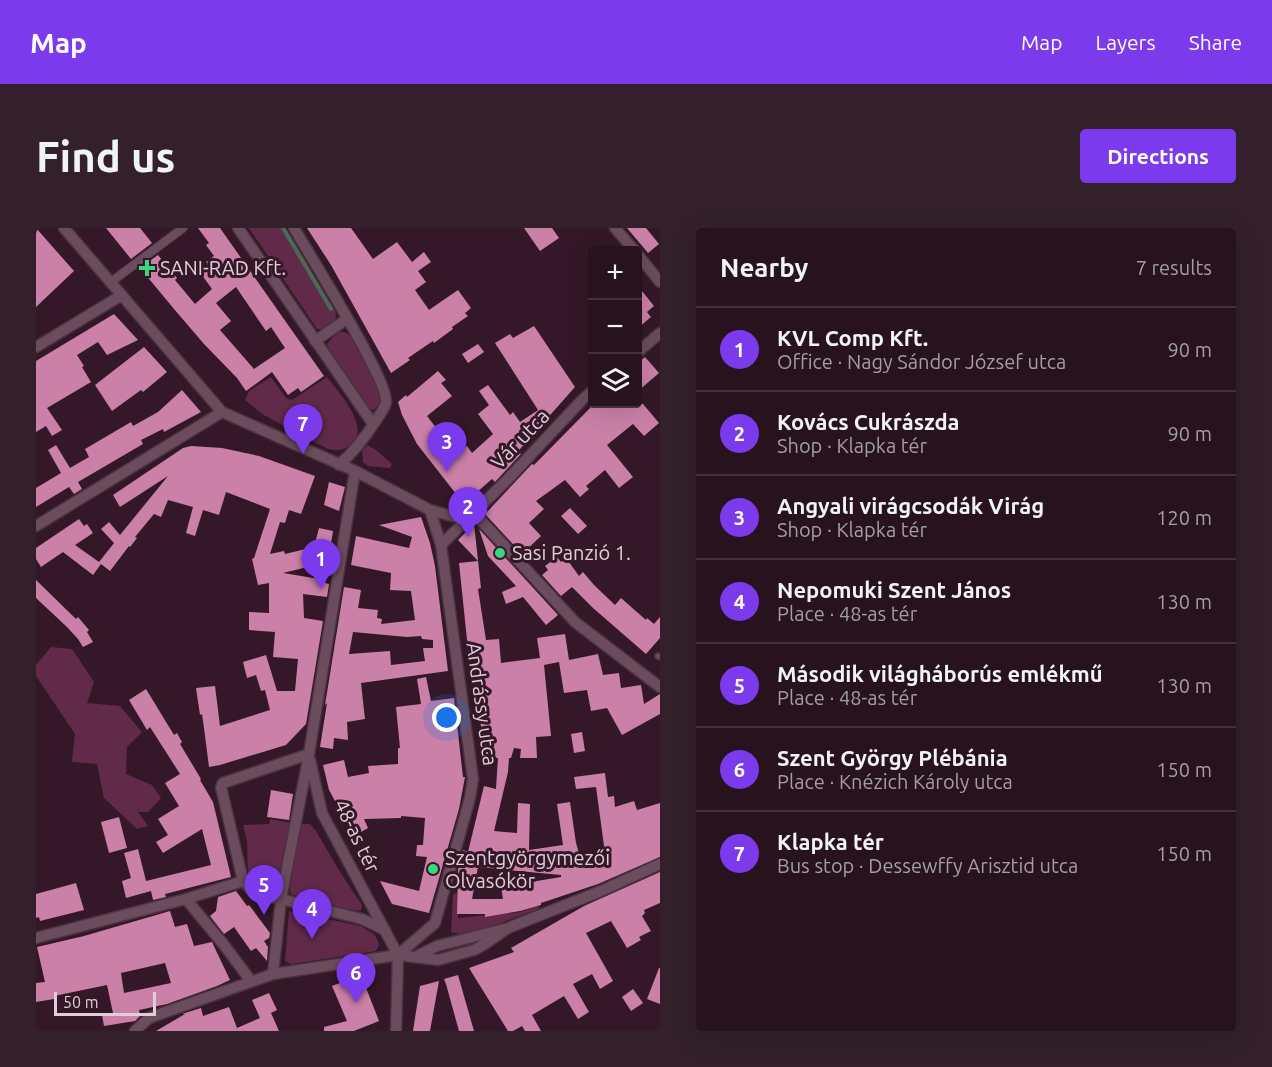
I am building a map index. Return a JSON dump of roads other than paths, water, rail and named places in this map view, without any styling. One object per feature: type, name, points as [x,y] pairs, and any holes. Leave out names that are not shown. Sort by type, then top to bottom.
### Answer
[{"type":"street","points":[[64,228],[222,412],[355,471],[430,510],[469,516],[575,622],[660,687]]},
{"type":"street","points":[[111,282],[183,228]]},
{"type":"street","points":[[238,228],[373,424]]},
{"type":"street","points":[[294,228],[347,319],[379,377],[384,391],[386,402],[373,424],[360,445],[339,465]]},
{"type":"street","points":[[615,228],[631,246]]},
{"type":"street","points":[[642,260],[660,282]]},
{"type":"street","points":[[36,347],[122,295]]},
{"type":"street","points":[[315,341],[347,319]]},
{"type":"street","points":[[642,349],[659,335]]},
{"type":"street","name":"Vár utca","points":[[441,545],[588,395]]},
{"type":"street","points":[[36,526],[222,412]]},
{"type":"street","points":[[273,974],[281,899],[309,754],[355,471]]},
{"type":"street","name":"Andrássy utca","points":[[398,955],[435,923],[470,798],[473,779],[441,545],[430,510]]},
{"type":"street","points":[[309,754],[223,783],[221,787],[243,881],[256,895],[362,919],[385,930]]},
{"type":"street","name":"48-as tér","points":[[309,754],[322,813],[398,955]]},
{"type":"street","points":[[135,1031],[149,1018],[273,974],[398,955],[438,960],[474,950],[508,928],[601,891],[660,864]]},
{"type":"street","points":[[36,938],[186,899],[243,881]]},
{"type":"street","points":[[186,899],[251,981]]},
{"type":"street","points":[[396,1031],[398,955]]},
{"type":"waterway","points":[[283,228],[331,309]]},
{"type":"place","name":"SANI-RAD Kft.","points":[[147,268]]},
{"type":"place","name":"Klapka tér","points":[[303,454]]},
{"type":"place","name":"Angyali virágcsodák Virág","points":[[447,472]]},
{"type":"place","name":"Kovács Cukrászda","points":[[468,537]]},
{"type":"place","name":"Sasi Panzió 1.","points":[[500,553]]},
{"type":"place","name":"KVL Comp Kft.","points":[[321,589]]},
{"type":"place","name":"Szentgyörgymezői Olvasókör","points":[[433,869]]},
{"type":"place","name":"Második világháborús emlékmű","points":[[264,915]]},
{"type":"place","name":"Nepomuki Szent János","points":[[312,939]]},
{"type":"place","name":"Szent György Plébánia","points":[[356,1003]]}]
